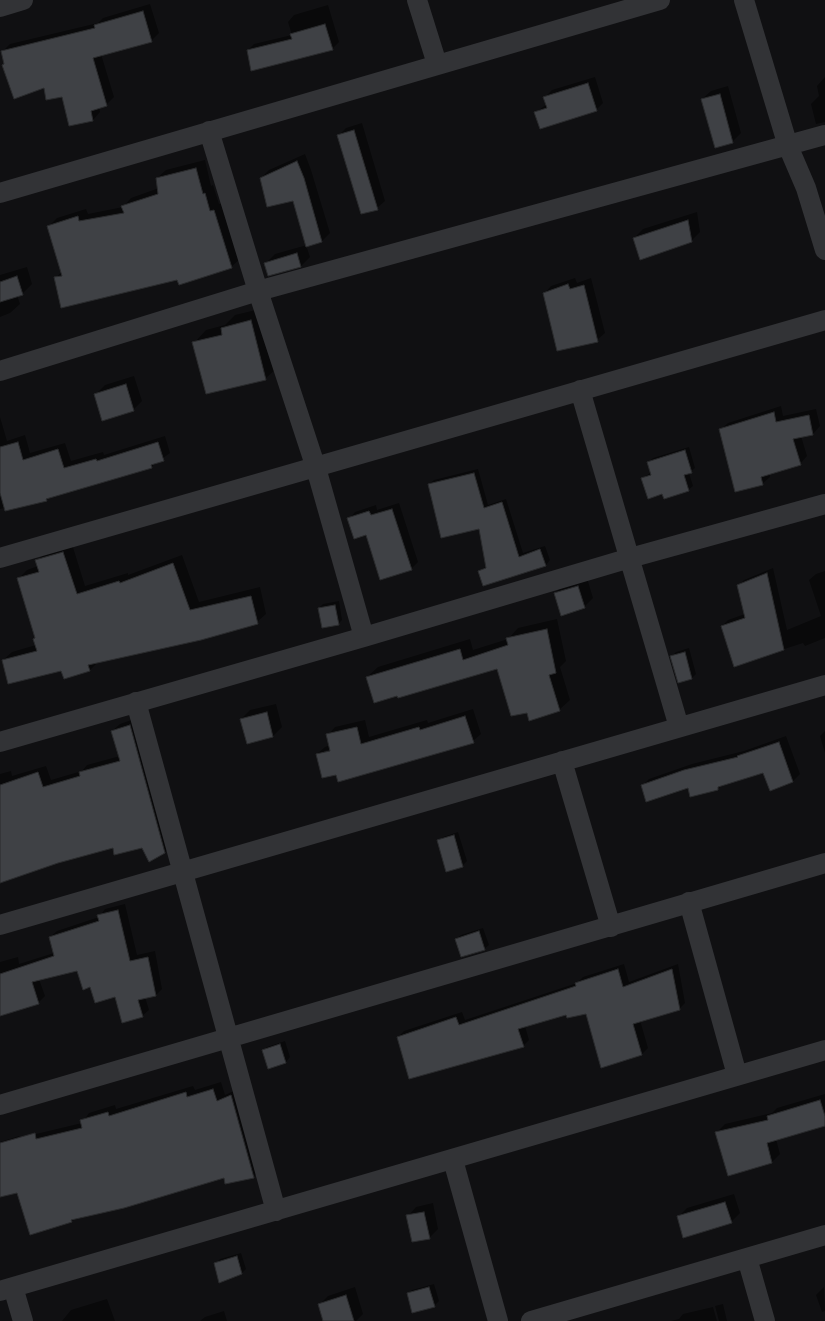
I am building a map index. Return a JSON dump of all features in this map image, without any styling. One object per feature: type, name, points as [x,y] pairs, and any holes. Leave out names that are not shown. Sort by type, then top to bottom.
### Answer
[{"type":"street","points":[[0,7],[23,0]]},
{"type":"street","points":[[417,0],[437,64]]},
{"type":"street","points":[[0,193],[660,0]]},
{"type":"street","points":[[744,0],[788,146],[806,188],[825,250]]},
{"type":"street","points":[[209,131],[258,291],[316,468],[364,637]]},
{"type":"street","points":[[0,371],[258,291],[825,135]]},
{"type":"street","points":[[0,558],[825,320]]},
{"type":"street","points":[[580,390],[679,727]]},
{"type":"street","points":[[0,742],[630,558],[825,504]]},
{"type":"street","points":[[0,925],[825,684]]},
{"type":"street","points":[[136,702],[276,1211]]},
{"type":"street","points":[[562,761],[611,926]]},
{"type":"street","points":[[0,1105],[825,863]]},
{"type":"street","points":[[689,902],[737,1075]]},
{"type":"street","points":[[23,1321],[6,1289],[825,1050]]},
{"type":"street","points":[[453,1160],[498,1321]]},
{"type":"street","points":[[531,1321],[825,1235]]},
{"type":"street","points":[[747,1258],[764,1321]]},
{"type":"building","points":[[143,11],[152,42],[93,58],[107,106],[91,111],[93,121],[69,126],[62,97],[46,100],[44,88],[14,99],[2,65],[4,64],[1,51],[95,28],[94,25]]},
{"type":"building","points":[[325,24],[333,50],[251,71],[247,50],[292,39],[290,34]]},
{"type":"building","points":[[588,83],[597,111],[540,129],[534,112],[547,108],[543,97]]},
{"type":"building","points":[[720,94],[733,143],[715,148],[701,99]]},
{"type":"building","points":[[354,130],[378,210],[361,214],[337,135]]},
{"type":"building","points":[[297,161],[304,178],[322,242],[306,247],[293,201],[267,207],[260,178]]},
{"type":"building","points":[[196,168],[210,211],[214,210],[232,268],[179,285],[177,280],[61,308],[54,277],[62,276],[47,226],[78,216],[79,221],[124,213],[121,206],[158,194],[156,178]]},
{"type":"building","points":[[688,220],[692,242],[640,260],[633,238]]},
{"type":"building","points":[[297,253],[301,267],[268,276],[264,263]]},
{"type":"building","points":[[17,276],[23,295],[0,302],[0,282]]},
{"type":"building","points":[[568,284],[570,289],[584,285],[598,342],[557,351],[543,293]]},
{"type":"building","points":[[251,320],[266,380],[206,394],[192,342],[222,335],[221,328]]},
{"type":"building","points":[[126,384],[134,411],[102,421],[94,394]]},
{"type":"building","points":[[774,412],[776,422],[809,415],[813,435],[793,439],[801,465],[761,477],[763,485],[735,492],[719,429]]},
{"type":"building","points":[[18,442],[23,460],[58,449],[64,468],[96,459],[97,461],[158,442],[164,461],[151,465],[152,468],[46,499],[47,501],[5,511],[0,493],[0,447]]},
{"type":"building","points":[[685,450],[692,473],[684,475],[689,491],[664,499],[662,494],[648,499],[641,478],[651,475],[647,462]]},
{"type":"building","points":[[474,473],[484,508],[502,502],[519,557],[540,549],[546,566],[483,586],[478,571],[486,568],[479,529],[441,538],[428,484]]},
{"type":"building","points":[[392,509],[412,570],[380,580],[366,535],[354,539],[347,518],[369,511],[371,515]]},
{"type":"building","points":[[63,552],[77,594],[119,581],[120,583],[173,563],[190,610],[251,596],[258,624],[201,640],[88,665],[90,671],[64,679],[61,671],[8,684],[2,660],[37,651],[33,639],[35,638],[17,578],[39,572],[35,560]]},
{"type":"building","points":[[767,573],[784,650],[734,667],[721,626],[745,618],[737,585]]},
{"type":"building","points":[[578,586],[585,608],[561,616],[554,593]]},
{"type":"building","points":[[335,605],[339,625],[322,628],[318,608]]},
{"type":"building","points":[[547,629],[556,673],[549,675],[560,711],[529,721],[527,713],[511,716],[497,669],[398,698],[397,696],[374,703],[366,677],[460,649],[463,660],[508,645],[506,638]]},
{"type":"building","points":[[685,652],[692,679],[678,683],[670,656]]},
{"type":"building","points":[[267,712],[273,737],[247,744],[240,719]]},
{"type":"building","points":[[465,716],[474,743],[338,782],[336,775],[322,778],[316,754],[330,751],[326,734],[357,727],[361,744],[419,727],[420,730]]},
{"type":"building","points":[[130,725],[165,853],[149,862],[142,848],[114,855],[113,848],[58,863],[0,883],[0,785],[38,772],[43,787],[80,776],[79,772],[120,761],[111,731]]},
{"type":"building","points":[[779,742],[793,782],[770,791],[763,773],[718,787],[718,790],[690,797],[688,788],[646,802],[641,785],[684,770],[738,757]]},
{"type":"building","points":[[454,835],[463,867],[446,872],[437,840]]},
{"type":"building","points":[[118,910],[130,961],[148,957],[156,996],[138,1000],[143,1017],[122,1023],[115,997],[95,1003],[90,987],[83,990],[77,971],[32,982],[39,1004],[0,1016],[0,974],[54,956],[49,937],[99,921],[97,915]]},
{"type":"building","points":[[479,931],[485,950],[461,957],[455,939]]},
{"type":"building","points":[[618,969],[623,987],[672,969],[680,1010],[633,1024],[642,1055],[601,1068],[586,1014],[567,1018],[566,1015],[518,1029],[524,1047],[409,1079],[397,1037],[456,1017],[459,1025],[576,986],[575,983]]},
{"type":"building","points":[[280,1044],[286,1063],[268,1069],[262,1050]]},
{"type":"building","points":[[213,1089],[217,1101],[231,1095],[254,1178],[225,1184],[224,1178],[124,1208],[71,1220],[72,1222],[30,1235],[17,1193],[0,1197],[0,1143],[35,1133],[36,1139],[82,1128],[80,1120],[108,1112],[109,1116],[186,1092],[187,1097]]},
{"type":"building","points":[[820,1100],[825,1116],[825,1126],[767,1143],[772,1163],[728,1176],[715,1132],[768,1120],[767,1116]]},
{"type":"building","points":[[725,1202],[732,1223],[683,1238],[677,1216]]},
{"type":"building","points":[[424,1212],[430,1239],[412,1242],[406,1215]]},
{"type":"building","points":[[237,1256],[242,1274],[219,1283],[214,1263]]},
{"type":"building","points":[[429,1287],[435,1307],[412,1313],[407,1293]]},
{"type":"building","points":[[346,1295],[354,1321],[323,1321],[318,1304]]}]
